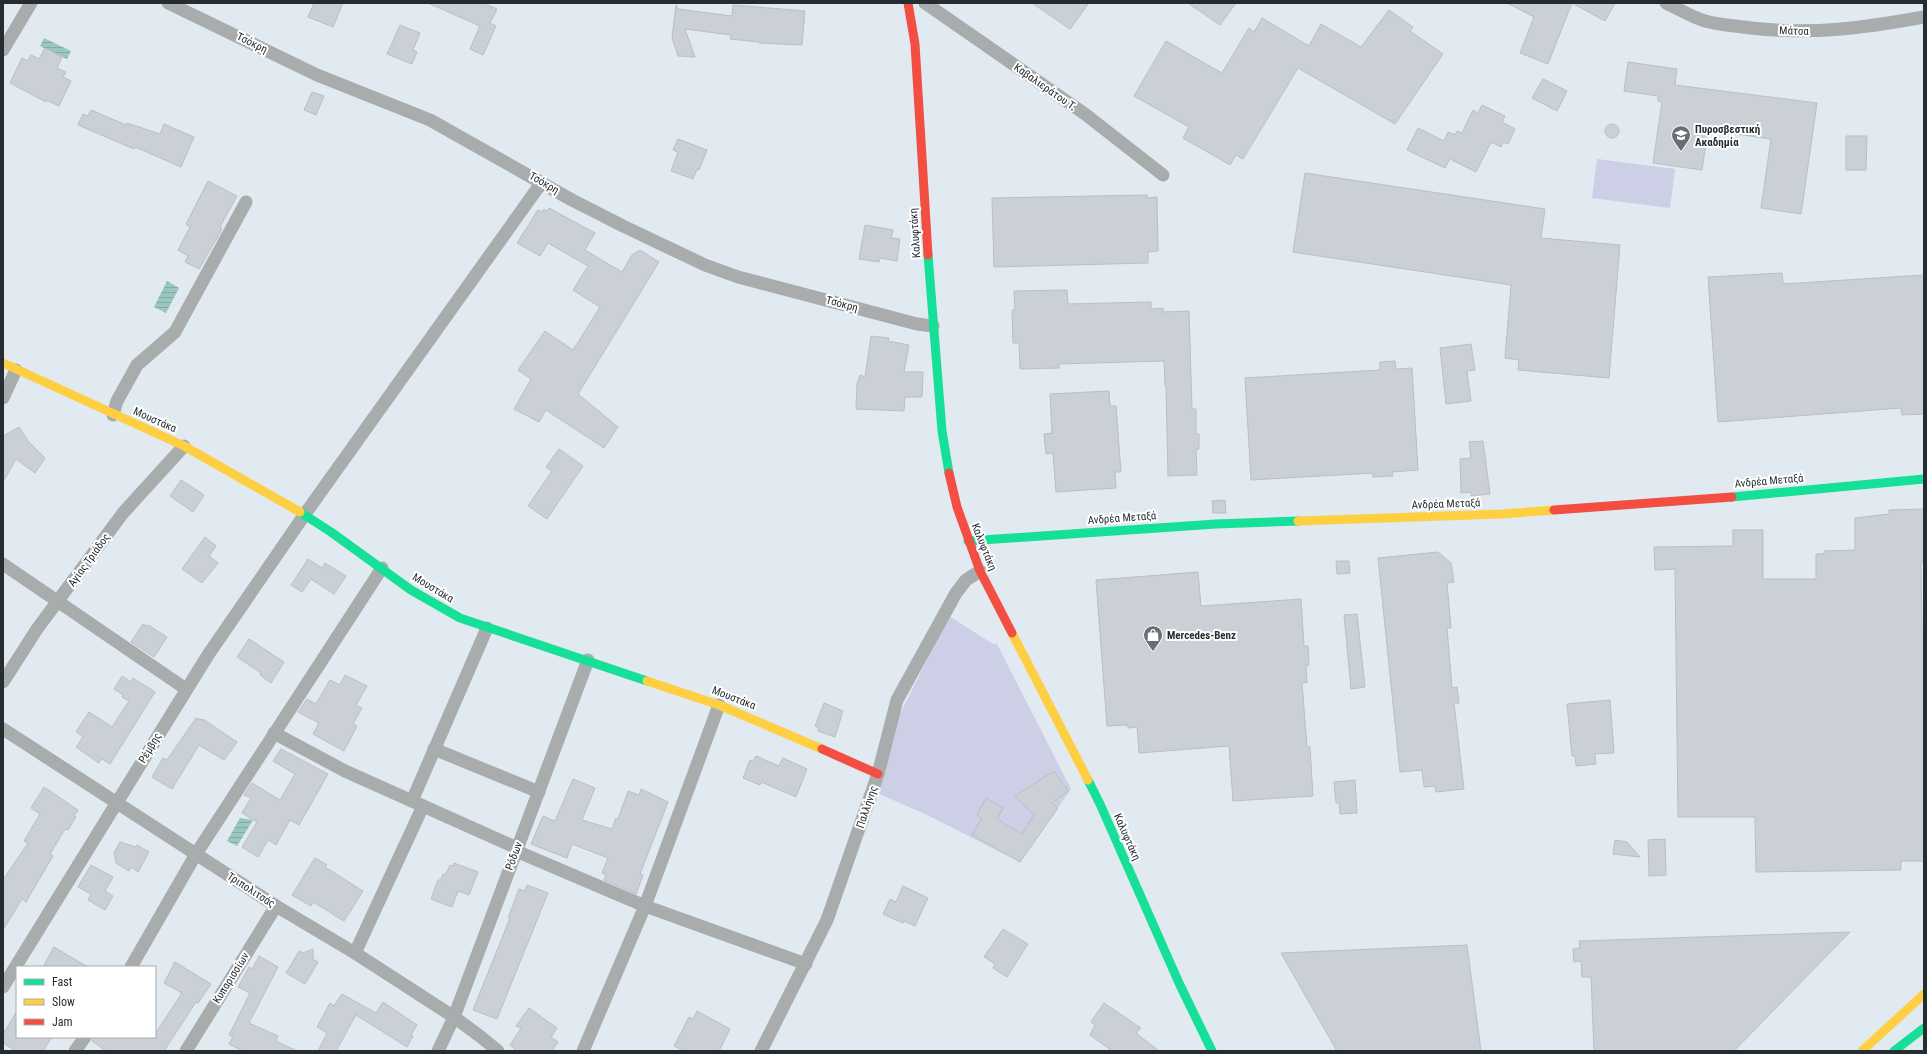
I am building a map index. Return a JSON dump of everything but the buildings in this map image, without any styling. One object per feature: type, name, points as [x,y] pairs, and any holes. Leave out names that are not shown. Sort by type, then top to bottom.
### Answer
[{"type":"main road","name":"Καλυφτάκη","points":[[908,3],[915,44],[933,326],[942,431],[948,468],[957,507],[968,542],[980,571],[1100,804],[1184,996],[1212,1051]]},
{"type":"main road","name":"Μουστάκα","points":[[3,363],[113,415],[184,446],[305,514],[411,590],[460,618],[719,705],[878,774]]},
{"type":"main road","name":"Ανδρέα Μεταξά","points":[[968,542],[1216,524],[1502,514],[1699,500],[1924,479]]},
{"type":"main road","points":[[1862,1051],[1924,994]]},
{"type":"main road","points":[[1894,1051],[1924,1028]]},
{"type":"street","points":[[3,50],[31,3]]},
{"type":"street","name":"Τσόκρη","points":[[168,3],[317,75],[430,120],[572,200],[705,265],[746,279],[917,324],[933,326]]},
{"type":"street","name":"Καβαλιεράτου Τ.","points":[[925,3],[1085,114],[1162,174]]},
{"type":"street","name":"Μάτσα","points":[[1666,3],[1704,20],[1725,25],[1784,32],[1854,29],[1924,17]]},
{"type":"street","name":"Ρέμβης","points":[[3,987],[186,689],[305,514],[542,182]]},
{"type":"street","points":[[113,415],[117,401],[137,366],[175,332],[246,202]]},
{"type":"street","points":[[3,398],[16,370]]},
{"type":"street","name":"Αγίας Τριάδος","points":[[3,682],[37,630],[123,513],[184,446]]},
{"type":"street","points":[[3,564],[186,689]]},
{"type":"street","points":[[132,966],[196,854],[382,568]]},
{"type":"street","name":"Παλλήνης","points":[[761,1051],[827,920],[878,774],[897,700],[956,593],[966,580],[980,571]]},
{"type":"street","points":[[355,953],[417,804],[434,749],[487,628]]},
{"type":"street","name":"Ρόδων","points":[[438,1051],[454,1017],[588,660]]},
{"type":"street","points":[[583,1051],[645,906],[719,705]]},
{"type":"street","name":"Τριπολιτσάς","points":[[3,729],[276,906],[355,953],[454,1017],[498,1051]]},
{"type":"street","points":[[274,733],[345,771],[645,906],[806,964]]},
{"type":"street","points":[[434,749],[539,792]]},
{"type":"street","name":"Κυπαρισσίων","points":[[186,1051],[276,906]]},
{"type":"street","points":[[75,1051],[84,1038]]},
{"type":"shaded area","points":[[44,38],[71,51],[67,59],[40,46]]},
{"type":"shaded area","points":[[1597,159],[1675,169],[1670,208],[1592,198]]},
{"type":"shaded area","points":[[167,281],[179,288],[166,313],[154,307]]},
{"type":"shaded area","points":[[949,616],[993,644],[997,644],[1071,789],[1020,862],[925,814],[877,793],[897,720]]},
{"type":"shaded area","points":[[240,818],[253,820],[237,846],[227,841]]},
{"type":"traffic: fast","points":[[928,255],[942,431],[949,473]]},
{"type":"traffic: fast","points":[[1732,497],[1924,479]]},
{"type":"traffic: fast","points":[[300,512],[331,532],[411,590],[460,618],[647,681]]},
{"type":"traffic: fast","points":[[968,541],[1216,524],[1298,521]]},
{"type":"traffic: fast","points":[[1088,780],[1179,983],[1212,1051]]},
{"type":"traffic: fast","points":[[1894,1051],[1924,1028]]},
{"type":"traffic: slow","points":[[3,363],[184,446],[300,512]]},
{"type":"traffic: slow","points":[[1298,521],[1502,514],[1554,510]]},
{"type":"traffic: slow","points":[[1012,633],[1088,780]]},
{"type":"traffic: slow","points":[[647,681],[719,705],[822,749]]},
{"type":"traffic: slow","points":[[1862,1051],[1924,994]]},
{"type":"traffic: jam","points":[[908,3],[915,44],[928,255]]},
{"type":"traffic: jam","points":[[949,473],[957,507],[980,571],[1012,633]]},
{"type":"traffic: jam","points":[[1554,510],[1732,497]]},
{"type":"traffic: jam","points":[[822,749],[878,774]]},
{"type":"place","name":"Πυροσβεστική Ακαδημία","points":[[1681,152]]},
{"type":"place","name":"Mercedes-Benz","points":[[1153,652]]}]
